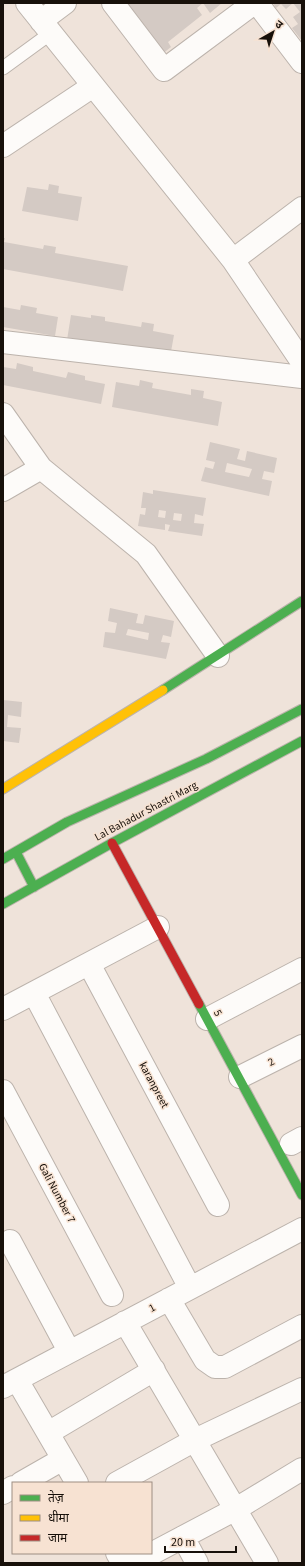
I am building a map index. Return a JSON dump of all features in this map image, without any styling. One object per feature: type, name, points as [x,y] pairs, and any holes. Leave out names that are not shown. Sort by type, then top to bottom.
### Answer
[{"type":"street","points":[[27,3],[233,260],[302,362]]},
{"type":"street","points":[[46,27],[66,3]]},
{"type":"street","points":[[113,3],[164,70],[254,3]]},
{"type":"street","points":[[257,3],[302,62]]},
{"type":"street","points":[[3,146],[93,86]]},
{"type":"street","points":[[233,260],[302,208]]},
{"type":"street","points":[[3,342],[302,377]]},
{"type":"street","points":[[3,414],[41,468],[146,554],[218,656]]},
{"type":"street","points":[[3,490],[41,468]]},
{"type":"street","points":[[3,789],[218,656],[302,601]]},
{"type":"street","name":"Lal Bahadur Shastri Marg","points":[[3,859],[68,822],[206,759],[302,709]]},
{"type":"street","name":"Lal Bahadur Shastri Marg","points":[[3,904],[112,843],[302,741]]},
{"type":"street","name":"5","points":[[112,843],[240,1077],[302,1195]]},
{"type":"street","points":[[16,852],[34,887]]},
{"type":"street","points":[[3,1009],[158,927]]},
{"type":"street","name":"karanpreet","points":[[89,964],[218,1205]]},
{"type":"street","points":[[207,1019],[302,968]]},
{"type":"street","points":[[34,993],[190,1288]]},
{"type":"street","name":"2","points":[[240,1077],[302,1046]]},
{"type":"street","name":"Gali Number 7","points":[[3,1091],[112,1295]]},
{"type":"street","name":"1","points":[[7,1385],[302,1229]]},
{"type":"street","points":[[10,1240],[69,1351]]},
{"type":"street","points":[[169,1299],[205,1360],[215,1367],[225,1367],[302,1326]]},
{"type":"street","points":[[125,1322],[267,1563]]},
{"type":"street","points":[[48,1433],[154,1370]]},
{"type":"street","points":[[7,1385],[48,1433],[75,1482]]},
{"type":"street","points":[[119,1482],[195,1440],[302,1389]]},
{"type":"street","points":[[23,1482],[63,1459]]},
{"type":"street","points":[[152,1553],[236,1510],[301,1472]]},
{"type":"street","points":[[3,1493],[12,1488]]},
{"type":"street","points":[[183,1537],[197,1563]]},
{"type":"street","points":[[118,1554],[122,1563]]},
{"type":"street","points":[[134,1563],[151,1554]]},
{"type":"lane","points":[[3,68],[46,27]]},
{"type":"building","points":[[123,3],[203,3],[197,8],[202,15],[168,42],[171,47],[161,55]]},
{"type":"building","points":[[203,3],[222,3],[210,13]]},
{"type":"building","points":[[273,3],[293,3],[286,9],[281,4],[276,8]]},
{"type":"building","points":[[293,3],[302,3],[302,41],[292,28],[298,24],[293,17],[300,12]]},
{"type":"building","points":[[49,184],[59,186],[58,193],[82,197],[78,221],[22,211],[27,187],[48,190]]},
{"type":"building","points":[[3,238],[5,238],[4,242],[43,249],[44,245],[56,247],[55,253],[128,266],[123,291],[3,269]]},
{"type":"building","points":[[21,305],[37,308],[36,313],[58,317],[55,336],[3,327],[3,307],[20,310]]},
{"type":"building","points":[[71,315],[91,318],[91,315],[105,317],[105,321],[141,327],[142,322],[154,324],[153,331],[174,335],[170,357],[67,340]]},
{"type":"building","points":[[17,363],[33,367],[33,371],[66,378],[68,372],[85,376],[85,380],[105,384],[101,404],[3,385],[3,367],[16,369]]},
{"type":"building","points":[[140,380],[153,383],[152,388],[191,395],[191,389],[204,391],[203,398],[222,402],[218,426],[112,407],[116,382],[139,386]]},
{"type":"building","points":[[210,442],[240,449],[237,459],[245,461],[247,451],[277,458],[274,473],[264,471],[262,479],[272,481],[269,496],[201,481],[205,467],[213,469],[215,462],[206,460]],"holes":[[[227,463],[252,469],[249,477],[225,472]]]},
{"type":"building","points":[[153,490],[206,498],[203,516],[195,514],[194,523],[204,524],[202,536],[168,531],[170,525],[165,524],[165,530],[138,526],[140,514],[145,515],[146,508],[141,508],[143,492],[153,494]],"holes":[[[159,510],[166,511],[165,518],[158,517]],[[174,513],[182,514],[181,521],[173,520]]]},
{"type":"building","points":[[110,608],[138,614],[136,623],[143,624],[145,615],[174,621],[171,637],[163,635],[161,642],[170,643],[166,659],[103,647],[105,632],[115,633],[117,623],[108,621]],"holes":[[[128,629],[149,633],[148,640],[126,635]]]},
{"type":"building","points":[[3,700],[22,702],[21,717],[8,715],[7,727],[21,728],[19,743],[3,741]]},
{"type":"traffic: fast","points":[[163,690],[302,601]]},
{"type":"traffic: fast","points":[[3,859],[67,822],[206,759],[302,709]]},
{"type":"traffic: fast","points":[[3,904],[112,843],[302,741]]},
{"type":"traffic: fast","points":[[16,852],[34,887]]},
{"type":"traffic: fast","points":[[199,1004],[302,1195]]},
{"type":"traffic: slow","points":[[3,789],[163,690]]},
{"type":"traffic: jam","points":[[112,843],[199,1004]]}]
